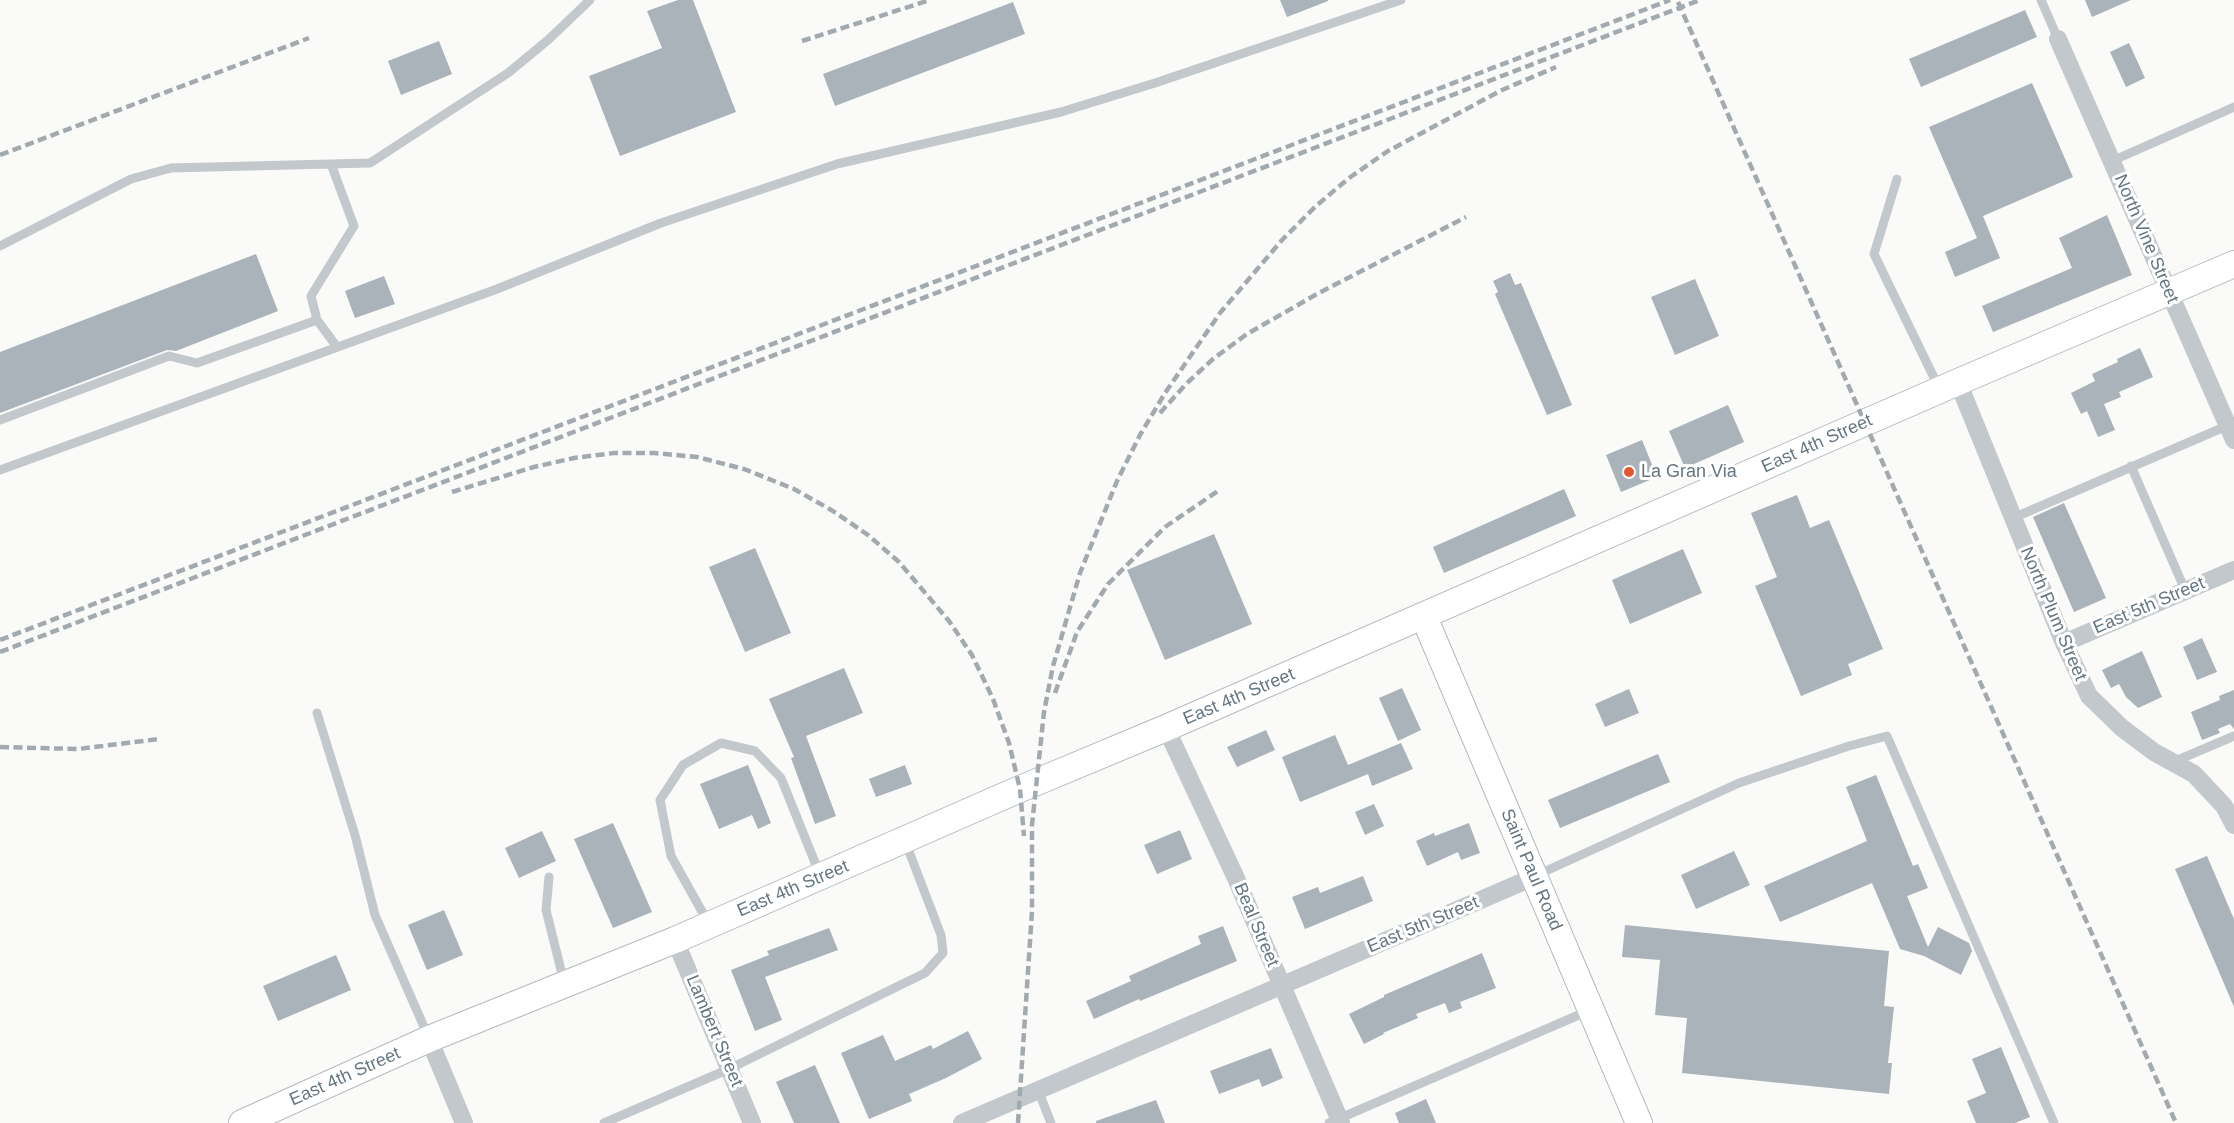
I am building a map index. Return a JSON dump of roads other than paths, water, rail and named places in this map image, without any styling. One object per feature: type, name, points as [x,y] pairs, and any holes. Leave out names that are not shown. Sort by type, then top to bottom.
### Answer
[{"type":"main road","name":"East 4th Street","points":[[242,1123],[429,1038],[710,925],[2234,264]]},
{"type":"main road","name":"Saint Paul Road","points":[[1424,617],[1639,1123]]},
{"type":"street","name":"North Vine Street","points":[[2058,39],[2232,430]]},
{"type":"street","name":"North Plum Street","points":[[1949,386],[2013,518],[2064,643],[2089,696],[2122,728],[2154,752],[2194,774],[2224,806],[2234,825]]},
{"type":"street","name":"East 5th Street","points":[[2064,643],[2234,570]]},
{"type":"street","name":"Beal Street","points":[[1166,728],[1235,876],[1282,985],[1336,1122]]},
{"type":"street","name":"East 5th Street","points":[[962,1123],[1534,877]]},
{"type":"street","name":"Lambert Street","points":[[675,940],[752,1123]]},
{"type":"street","points":[[429,1038],[464,1123]]},
{"type":"lane","points":[[0,246],[131,179],[171,168],[370,163],[508,73],[548,40],[590,0]]},
{"type":"lane","points":[[0,470],[497,289],[661,223],[837,164],[1061,112],[1155,83],[1401,0]]},
{"type":"lane","points":[[2041,0],[2058,39]]},
{"type":"lane","points":[[2112,161],[2234,107]]},
{"type":"lane","points":[[331,164],[354,226],[311,296],[317,320],[337,347]]},
{"type":"lane","points":[[1897,179],[1874,254],[1949,386]]},
{"type":"lane","points":[[0,420],[169,356],[197,363],[317,320]]},
{"type":"lane","points":[[2013,518],[2131,466],[2232,430]]},
{"type":"lane","points":[[2131,466],[2185,590]]},
{"type":"lane","points":[[317,713],[355,835],[375,915],[429,1038]]},
{"type":"lane","name":"East 5th Street","points":[[1534,877],[1739,783],[1849,746],[1887,736],[2054,1123]]},
{"type":"lane","points":[[2174,762],[2234,736]]},
{"type":"lane","points":[[710,925],[671,856],[660,800],[683,765],[721,743],[755,751],[781,778],[821,877]]},
{"type":"lane","points":[[604,1123],[729,1069],[925,973],[943,953],[941,935],[905,841]]},
{"type":"lane","points":[[549,877],[546,910],[565,984]]},
{"type":"lane","points":[[1336,1122],[1591,1010]]},
{"type":"lane","points":[[1038,1090],[1051,1123]]},
{"type":"railway","points":[[802,41],[930,0]]},
{"type":"railway","points":[[0,640],[1670,0]]},
{"type":"railway","points":[[0,652],[1700,0]]},
{"type":"railway","points":[[1678,2],[2176,1123]]},
{"type":"railway","points":[[0,155],[309,38]]},
{"type":"railway","points":[[1018,1123],[1032,911],[1032,825],[1044,712],[1053,666],[1080,573],[1117,481],[1140,435],[1165,393],[1220,313],[1282,240],[1316,206],[1349,178],[1388,151],[1502,90],[1556,67]]},
{"type":"railway","points":[[1160,413],[1213,359],[1247,334],[1317,294],[1466,217]]},
{"type":"railway","points":[[452,492],[534,467],[574,458],[614,453],[654,453],[697,457],[744,469],[794,489],[833,511],[868,535],[899,562],[949,621],[972,655],[993,699],[1009,743],[1020,789],[1024,836]]},
{"type":"railway","points":[[1055,693],[1077,632],[1108,584],[1165,527],[1218,491]]},
{"type":"railway","points":[[0,747],[78,749],[159,739]]},
{"type":"place","name":"La Gran Via","points":[[1629,472]]}]
